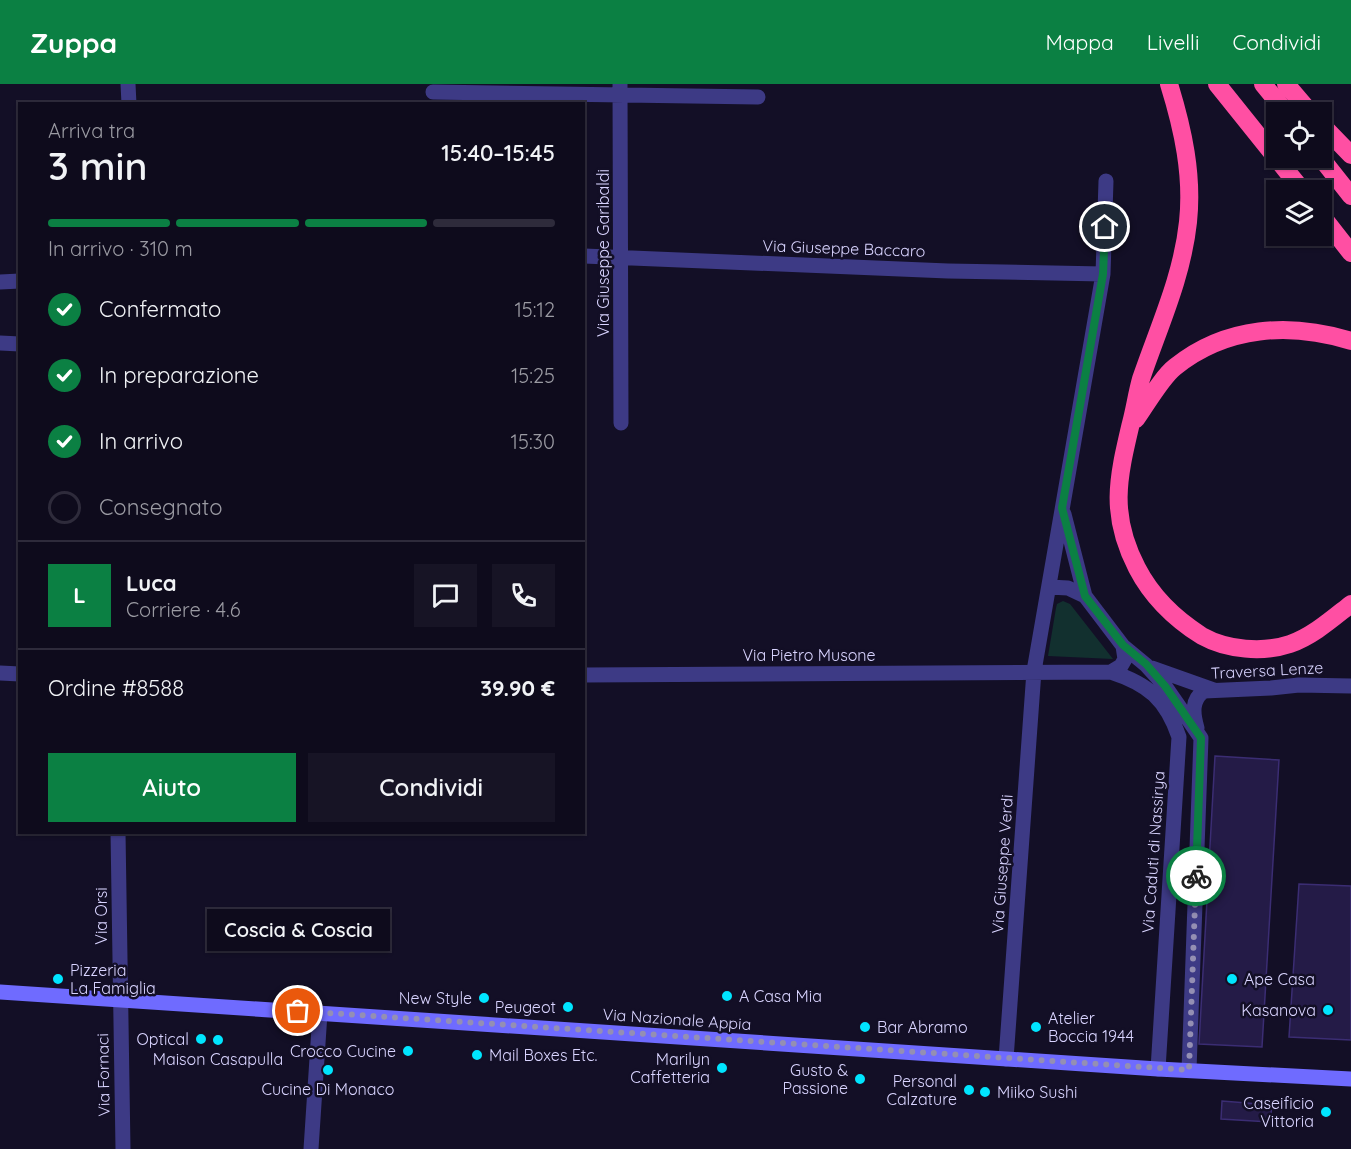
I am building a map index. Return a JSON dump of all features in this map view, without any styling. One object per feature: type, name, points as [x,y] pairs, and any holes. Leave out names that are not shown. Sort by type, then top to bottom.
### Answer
[{"type":"highway","points":[[1169,84],[1181,120],[1189,173],[1188,221],[1182,264],[1170,304],[1140,381],[1123,453],[1118,492],[1123,533],[1130,555],[1142,578],[1157,598],[1182,622],[1207,638],[1250,650],[1290,644],[1309,634],[1351,604]]},
{"type":"highway","points":[[1217,84],[1294,180]]},
{"type":"highway","points":[[1263,84],[1278,102]]},
{"type":"highway","points":[[1286,84],[1301,102]]},
{"type":"highway","points":[[1332,135],[1351,155]]},
{"type":"highway","points":[[1329,168],[1351,196]]},
{"type":"highway","points":[[1332,229],[1351,253]]},
{"type":"highway","points":[[1131,425],[1173,368],[1228,337],[1261,331],[1289,330],[1324,333],[1351,341]]},
{"type":"main road","name":"Via Nazionale Appia","points":[[0,992],[1158,1069],[1351,1079]]},
{"type":"street","points":[[128,84],[129,102]]},
{"type":"street","points":[[720,97],[736,84]]},
{"type":"street","points":[[431,93],[620,90],[720,97],[758,97]]},
{"type":"street","name":"Via Giuseppe Garibaldi","points":[[620,90],[621,423]]},
{"type":"street","points":[[1034,671],[1103,274],[1106,181]]},
{"type":"street","name":"Via Giuseppe Baccaro","points":[[585,255],[948,271],[1103,274]]},
{"type":"street","points":[[0,282],[18,281]]},
{"type":"street","points":[[0,342],[18,344]]},
{"type":"street","points":[[1062,508],[1085,596],[1123,645],[1125,659],[1121,666],[1111,672]]},
{"type":"street","points":[[1049,587],[1068,588],[1085,596]]},
{"type":"street","name":"Via Caduti di Nassirya","points":[[1123,645],[1146,664],[1165,686],[1201,738],[1189,1070]]},
{"type":"street","name":"Via Caduti di Nassirya","points":[[1146,664],[1162,673],[1214,690]]},
{"type":"street","name":"Via Giuseppe Verdi","points":[[1006,1059],[1034,671]]},
{"type":"street","name":"Via Pietro Musone","points":[[585,675],[1111,672]]},
{"type":"street","name":"Via Caduti di Nassirya","points":[[1111,672],[1133,679],[1184,714]]},
{"type":"street","points":[[0,673],[18,674]]},
{"type":"street","name":"Traversa Lenze","points":[[1184,714],[1197,696],[1204,691],[1271,688],[1299,684],[1351,686]]},
{"type":"street","name":"Via Caduti di Nassirya","points":[[1158,1069],[1179,737],[1184,714]]},
{"type":"street","name":"Via Orsi","points":[[118,834],[120,1000]]},
{"type":"street","name":"Via Fornaci","points":[[120,1000],[123,1149]]},
{"type":"street","points":[[311,1149],[320,1013]]},
{"type":"green space","points":[[1063,601],[1070,604],[1113,659],[1048,656],[1057,604]]},
{"type":"building","points":[[1215,756],[1279,760],[1262,1047],[1199,1044]]},
{"type":"building","points":[[1299,884],[1351,886],[1351,1040],[1289,1037]]},
{"type":"building","points":[[1222,1101],[1272,1105],[1270,1122],[1221,1119]]},
{"type":"way so far","points":[[298,1011],[1189,1070],[1196,876]]},
{"type":"place","name":"Pizzeria La Famiglia","points":[[58,979]]},
{"type":"place","name":"Ape Casa","points":[[1232,979]]},
{"type":"place","name":"A Casa Mia","points":[[727,996]]},
{"type":"place","name":"New Style","points":[[484,998]]},
{"type":"place","name":"Peugeot","points":[[568,1007]]},
{"type":"place","name":"Kasanova","points":[[1328,1010]]},
{"type":"place","name":"Coscia & Coscia","points":[[298,1011]]},
{"type":"place","name":"Bar Abramo","points":[[865,1027]]},
{"type":"place","name":"Atelier Boccia 1944","points":[[1036,1027]]},
{"type":"place","name":"Optical","points":[[201,1039]]},
{"type":"place","name":"Maison Casapulla","points":[[218,1040]]},
{"type":"place","name":"Crocco Cucine","points":[[408,1051]]},
{"type":"place","name":"Mail Boxes Etc.","points":[[477,1055]]},
{"type":"place","name":"Marilyn Caffetteria","points":[[722,1068]]},
{"type":"place","name":"Cucine Di Monaco","points":[[328,1070]]},
{"type":"place","name":"Gusto & Passione","points":[[860,1079]]},
{"type":"place","name":"Personal Calzature","points":[[969,1090]]},
{"type":"place","name":"Miiko Sushi","points":[[985,1092]]},
{"type":"place","name":"Caseificio Vittoria","points":[[1326,1112]]},
{"type":"route","points":[[1105,227],[1103,274],[1062,508],[1085,596],[1123,645],[1146,664],[1165,686],[1201,738],[1196,876]]}]
